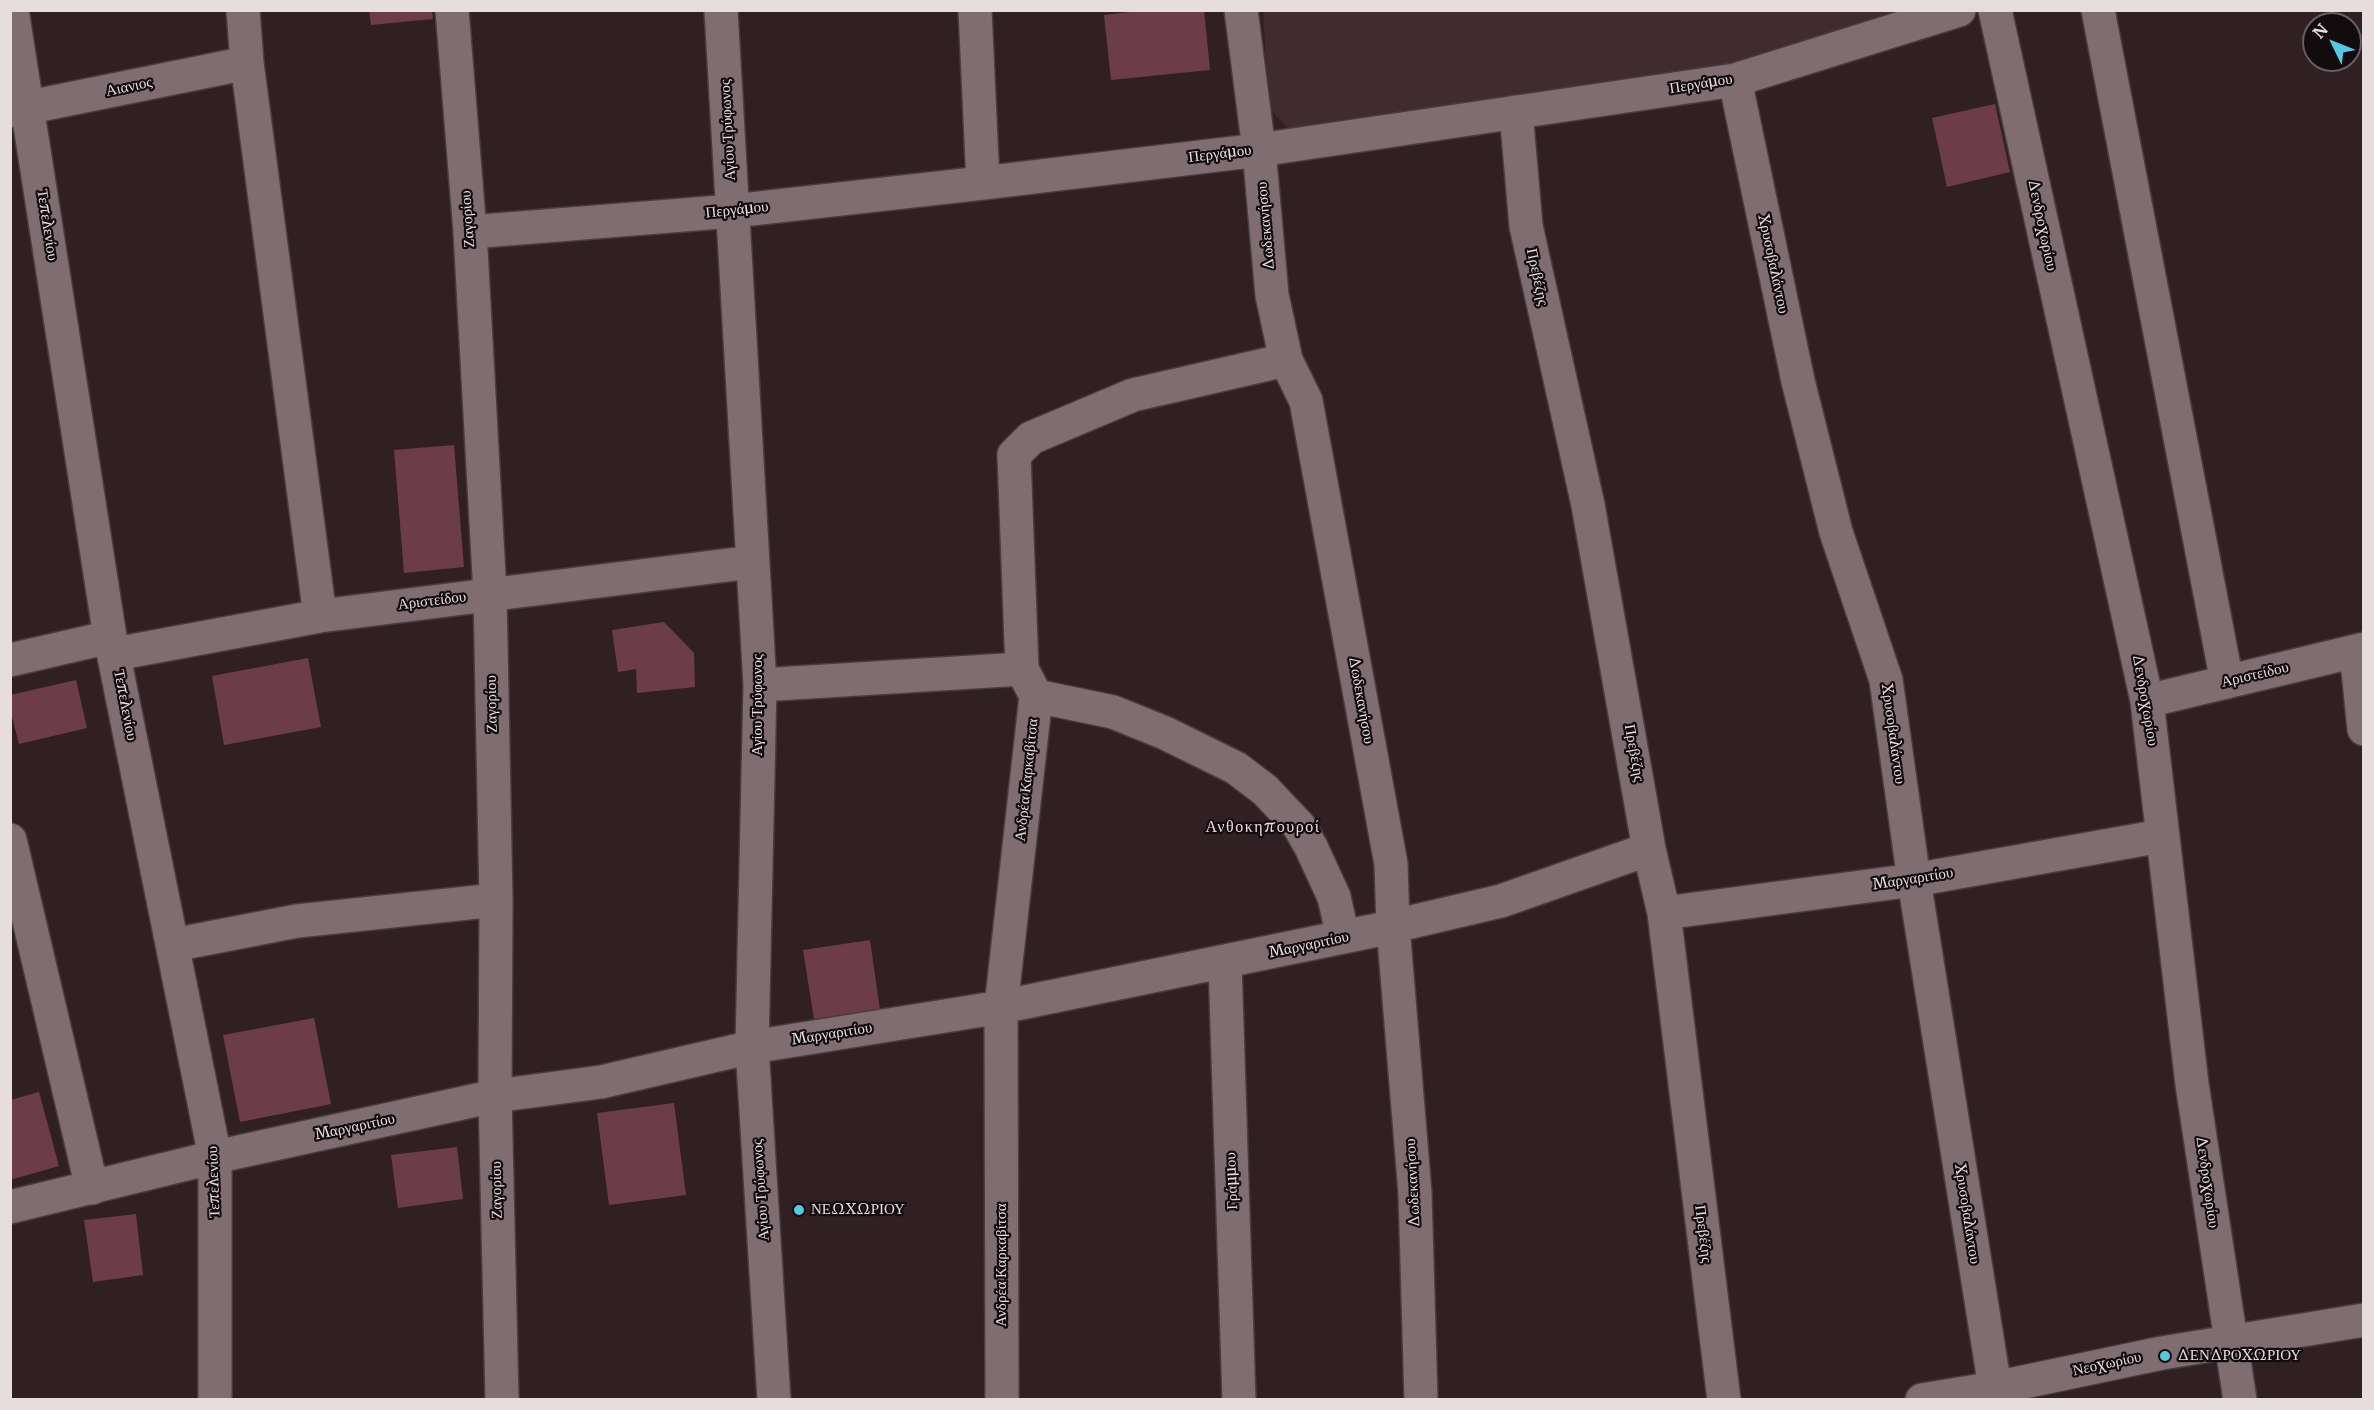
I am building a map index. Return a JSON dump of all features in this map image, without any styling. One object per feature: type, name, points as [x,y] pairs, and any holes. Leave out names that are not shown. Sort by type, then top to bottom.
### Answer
[{"type":"street","name":"Τεπελενίου","points":[[12,10],[20,109],[113,646],[216,1157],[215,1400]]},
{"type":"street","points":[[243,10],[247,63],[320,616]]},
{"type":"street","name":"Ζαγορίου","points":[[452,10],[470,232],[490,594],[496,900],[495,1096],[502,1400]]},
{"type":"street","name":"Αγίου Τρύφωνος","points":[[721,10],[760,685],[752,1047],[774,1400]]},
{"type":"street","points":[[975,10],[983,183]]},
{"type":"street","name":"Δωδεκανήσου","points":[[1241,10],[1259,150],[1272,295],[1286,360],[1306,401],[1391,864],[1393,926],[1415,1193],[1422,1400]]},
{"type":"street","name":"Περγάμου","points":[[470,232],[733,211],[1259,150],[1735,80],[1959,10]]},
{"type":"street","name":"Δενδροχωρίου","points":[[1995,10],[2147,701],[2155,758],[2161,836],[2192,1084],[2240,1400]]},
{"type":"street","points":[[2098,10],[2227,682]]},
{"type":"street","name":"Αιανιος","points":[[20,109],[247,63]]},
{"type":"street","name":"Χρυσοβαλάντου","points":[[1735,80],[1806,413],[1836,532],[1886,680],[1914,880],[1996,1394]]},
{"type":"street","name":"Πρεβέζης","points":[[1516,112],[1526,226],[1588,505],[1649,849],[1664,913],[1724,1400]]},
{"type":"street","name":"Ανδρέα Καρκαβίτσα","points":[[1002,1400],[1001,1007],[1029,682],[1014,455],[1031,438],[1132,395],[1286,360]]},
{"type":"street","name":"Αριστείδου","points":[[10,660],[320,616],[752,562]]},
{"type":"street","points":[[2360,650],[2364,729]]},
{"type":"street","name":"Αριστείδου","points":[[2147,701],[2360,650]]},
{"type":"street","points":[[760,685],[1029,682],[1166,733],[1236,768],[1265,790],[1299,826],[1334,897],[1342,937]]},
{"type":"street","name":"Μαργαριτίου","points":[[1664,913],[1914,880],[2161,836]]},
{"type":"street","points":[[10,840],[92,1188]]},
{"type":"street","name":"Μαργαριτίου","points":[[10,1207],[216,1157],[495,1096],[601,1082],[752,1047],[1001,1007],[1225,963],[1501,901],[1649,849]]},
{"type":"street","points":[[173,945],[297,921],[496,900]]},
{"type":"street","name":"Γράμμου","points":[[1225,963],[1239,1400]]},
{"type":"street","name":"Νεοχωρίου","points":[[1922,1400],[1996,1394],[2162,1353],[2364,1320]]},
{"type":"shaded area","points":[[1263,11],[1921,11],[1734,69],[1292,133],[1269,108]]},
{"type":"building","points":[[369,10],[432,10],[433,19],[371,25]]},
{"type":"building","points":[[1147,10],[1204,10],[1210,70],[1111,80],[1104,15]]},
{"type":"building","points":[[1995,104],[2010,172],[1947,187],[1932,118]]},
{"type":"building","points":[[454,445],[464,567],[404,573],[394,450]]},
{"type":"building","points":[[664,622],[694,653],[695,687],[637,693],[636,669],[618,672],[612,630]]},
{"type":"building","points":[[308,658],[321,727],[224,745],[212,676]]},
{"type":"building","points":[[76,680],[87,728],[19,744],[10,709],[10,695]]},
{"type":"building","points":[[870,940],[880,1010],[814,1019],[803,950]]},
{"type":"building","points":[[314,1018],[331,1104],[240,1122],[223,1035]]},
{"type":"building","points":[[39,1092],[59,1166],[10,1180],[10,1100]]},
{"type":"building","points":[[674,1103],[686,1195],[609,1205],[597,1113]]},
{"type":"building","points":[[457,1147],[463,1199],[398,1208],[391,1155]]},
{"type":"building","points":[[136,1214],[143,1275],[93,1282],[84,1220]]},
{"type":"place","name":"ΝΕΩΧΩΡΙΟΥ","points":[[799,1210]]},
{"type":"place","name":"ΔΕΝΔΡΟΧΩΡΙΟΥ","points":[[2165,1356]]},
{"type":"district","name":"Ανθοκηπουροί","points":[[1263,827]]}]
